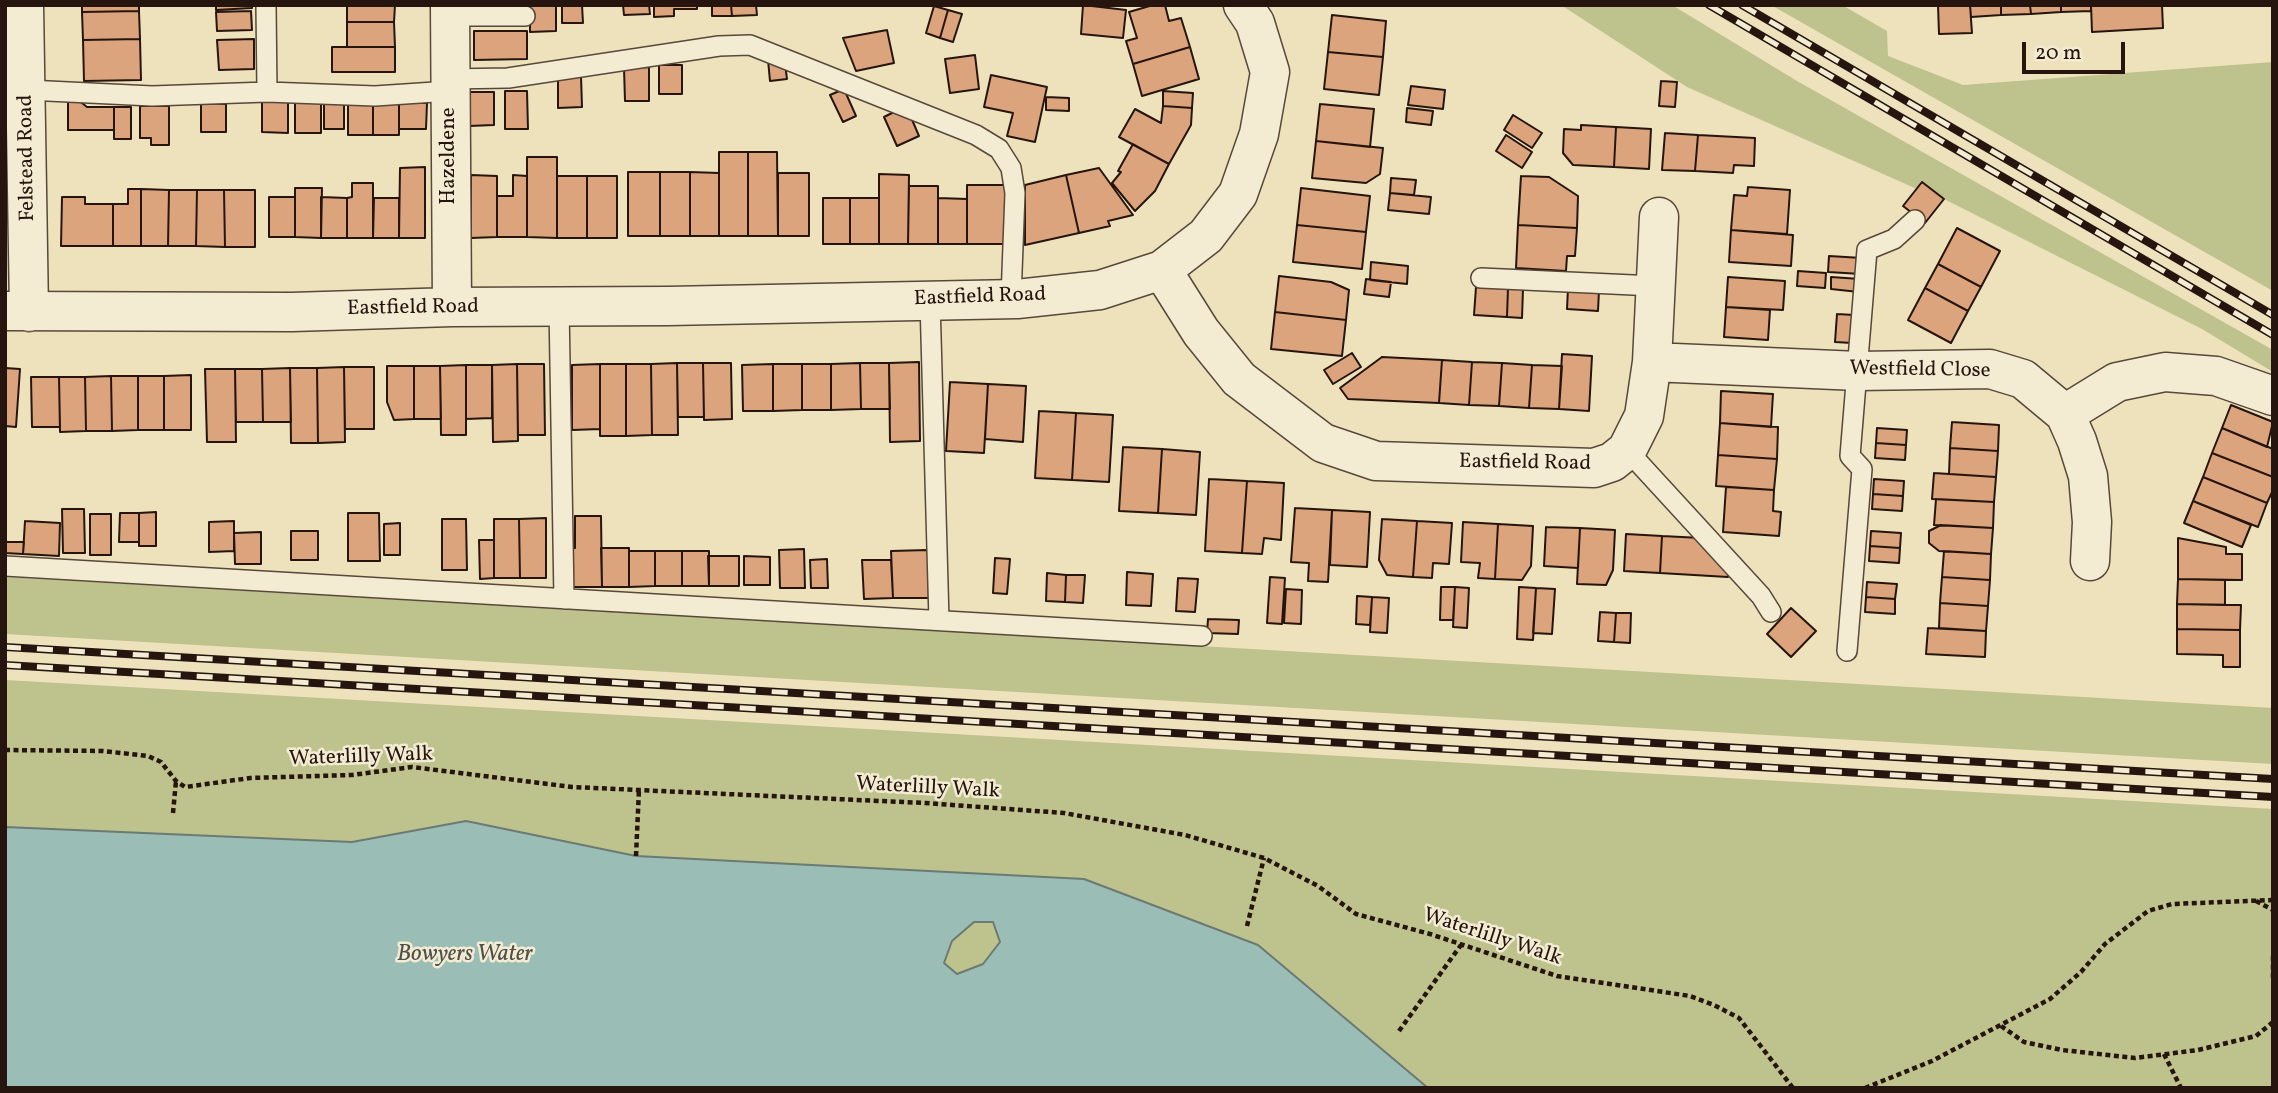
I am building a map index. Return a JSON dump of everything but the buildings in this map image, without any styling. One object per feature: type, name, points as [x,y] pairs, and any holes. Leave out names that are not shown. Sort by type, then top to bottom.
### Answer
[{"type":"street","name":"Felstead Road","points":[[17,312],[20,82],[24,5]]},
{"type":"street","points":[[1162,270],[1206,236],[1238,194],[1259,134],[1270,72],[1255,23],[1243,5]]},
{"type":"street","name":"Hazeldene","points":[[450,10],[452,307]]},
{"type":"street","points":[[1628,450],[1644,416],[1652,362],[1659,217]]},
{"type":"street","name":"Eastfield Road","points":[[17,312],[292,312],[1012,298],[1100,290],[1162,270],[1201,331],[1239,379],[1323,443],[1376,461],[1594,468],[1612,461],[1628,450]]},
{"type":"street","name":"Westfield Close","points":[[1652,362],[1858,371],[1990,369],[2024,379],[2065,414],[2088,476],[2092,522],[2090,561]]},
{"type":"street","points":[[2065,414],[2117,382],[2165,372],[2216,376],[2273,396]]},
{"type":"lane","points":[[266,5],[267,92]]},
{"type":"lane","points":[[450,10],[525,16]]},
{"type":"lane","points":[[20,82],[152,96],[267,92],[375,96],[719,46],[750,45],[976,135],[999,149],[1012,168],[1015,193],[1012,298]]},
{"type":"lane","points":[[1847,651],[1861,469],[1850,456],[1867,250],[1894,239],[1915,220]]},
{"type":"lane","points":[[1480,278],[1655,286]]},
{"type":"lane","points":[[930,300],[939,620]]},
{"type":"lane","points":[[559,306],[564,598]]},
{"type":"lane","points":[[1628,450],[1761,596],[1771,612]]},
{"type":"lane","points":[[5,566],[1202,636]]},
{"type":"path","points":[[5,750],[103,751],[148,756],[170,769],[176,781],[173,813]]},
{"type":"path","name":"Waterlilly Walk","points":[[176,781],[186,787],[198,788],[250,778],[352,775],[412,767],[572,787],[1065,813],[1185,835],[1264,858],[1318,886],[1356,914],[1557,976],[1690,996],[1714,1005],[1739,1018],[1793,1088]]},
{"type":"path","points":[[636,856],[639,789]]},
{"type":"path","points":[[1247,926],[1264,858]]},
{"type":"path","points":[[2255,900],[2273,910]]},
{"type":"path","points":[[1865,1088],[1932,1061],[2050,999],[2081,972],[2105,944],[2148,911],[2172,904],[2273,900]]},
{"type":"path","points":[[1399,1031],[1461,945]]},
{"type":"path","points":[[2273,956],[2273,981]]},
{"type":"path","points":[[2001,1027],[2024,1042],[2062,1051],[2134,1058],[2256,1036],[2273,1022]]},
{"type":"path","points":[[2164,1054],[2181,1088]]},
{"type":"green space","points":[[1561,5],[1672,5],[1797,81],[2273,350],[2273,372],[2202,329],[1944,199],[1922,183],[1917,189],[1687,87]]},
{"type":"green space","points":[[1771,5],[1842,5],[1887,31],[1888,56],[1963,85],[2273,62],[2273,291]]},
{"type":"green space","points":[[5,577],[2273,708],[2273,764],[5,634]]},
{"type":"green space","points":[[5,680],[2273,809],[2273,1088],[5,1088]]},
{"type":"water","name":"Bowyers Water","points":[[466,821],[636,856],[1084,879],[1258,945],[1428,1088],[5,1088],[5,827],[352,842]],"holes":[[[974,922],[993,922],[1000,942],[983,964],[957,974],[944,963],[952,941]]]},
{"type":"railway","points":[[1709,5],[2273,335]]},
{"type":"railway","points":[[1742,5],[2273,315]]},
{"type":"railway","points":[[5,647],[2273,779]]},
{"type":"railway","points":[[5,665],[2273,797]]}]
